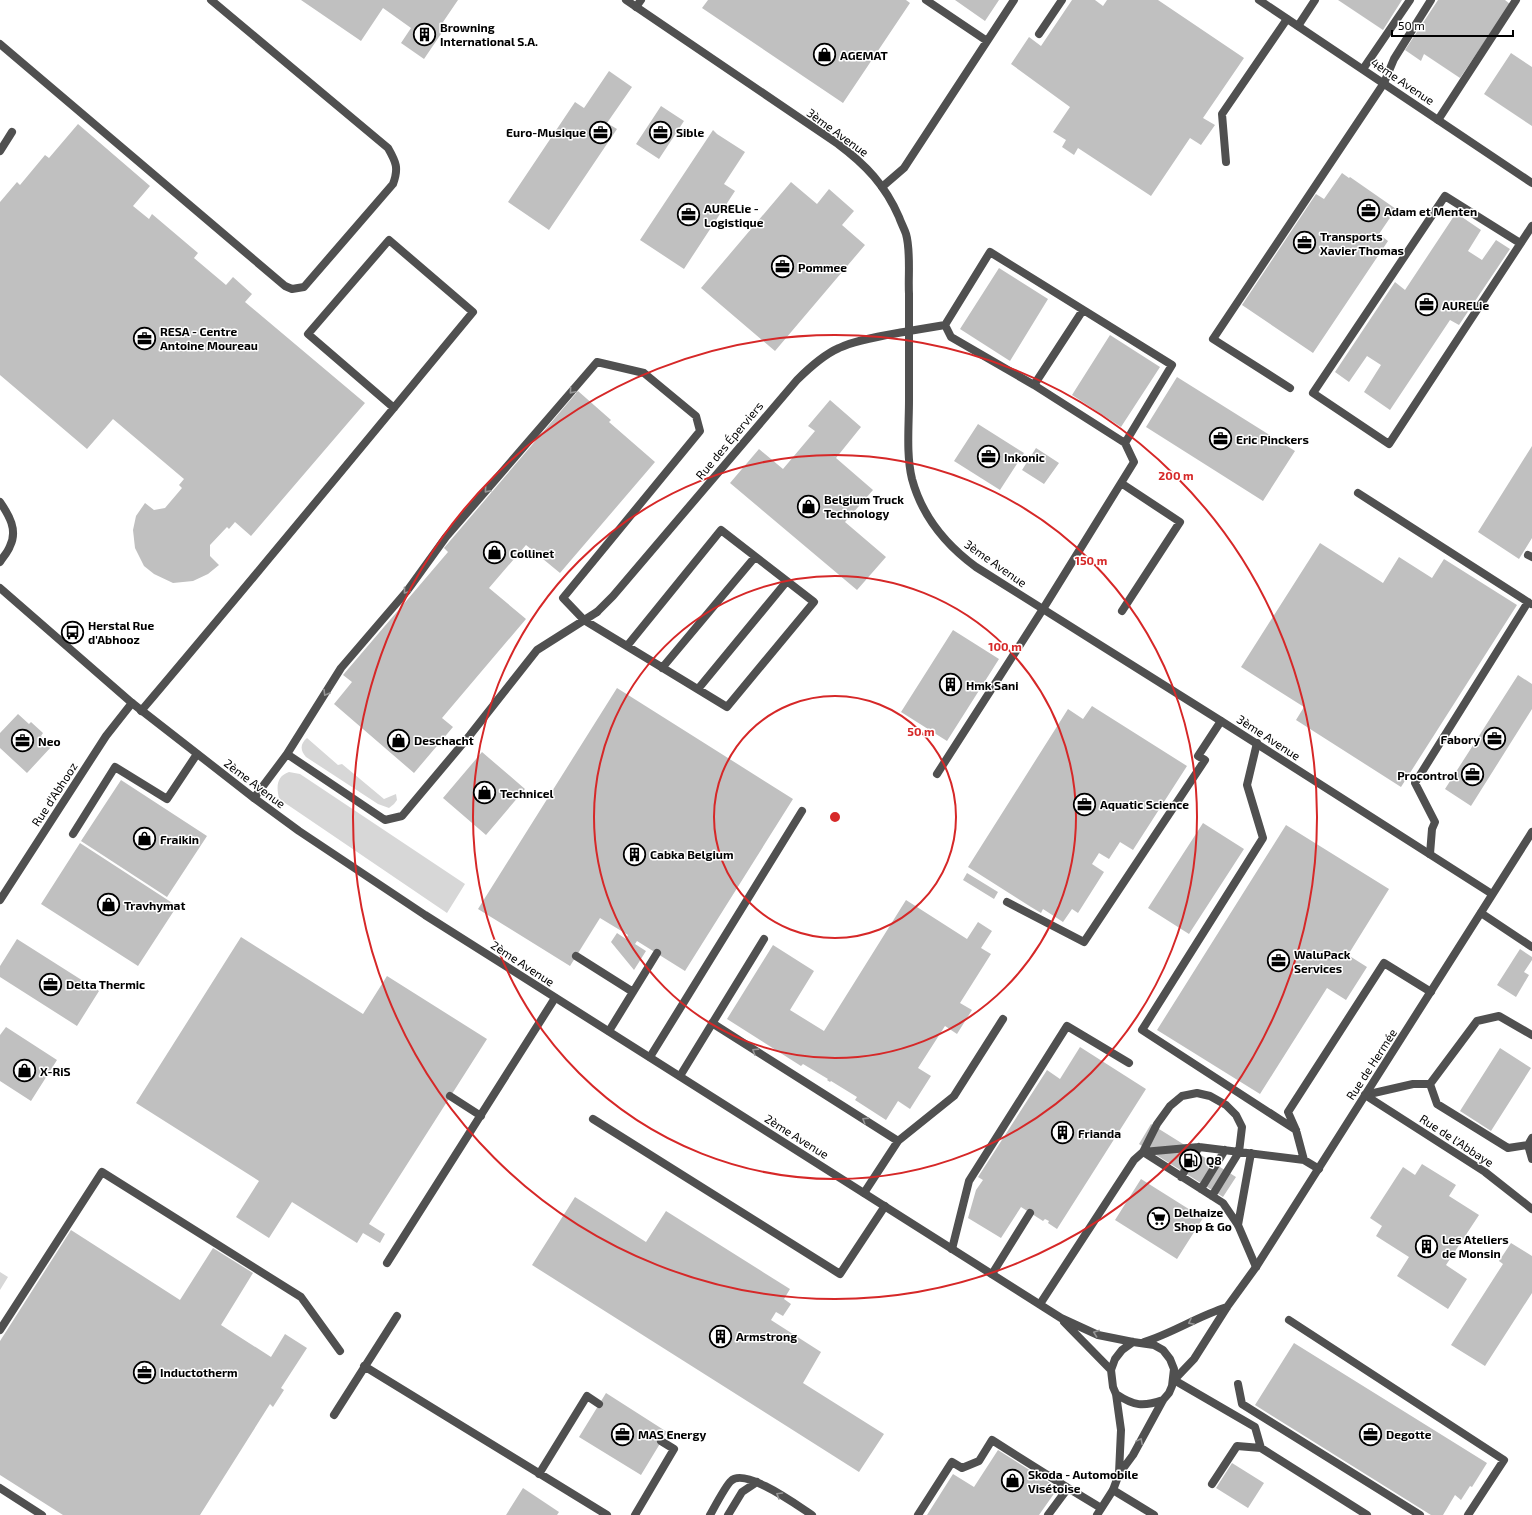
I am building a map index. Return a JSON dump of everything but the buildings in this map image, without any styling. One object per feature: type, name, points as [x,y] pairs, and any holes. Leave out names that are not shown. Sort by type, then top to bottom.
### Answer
[{"type":"street","points":[[0,44],[285,286],[292,289],[304,287],[393,184],[396,175],[396,162],[388,148],[211,0]]},
{"type":"street","name":"3ème Avenue","points":[[626,0],[639,3],[838,144],[870,170],[882,187],[906,234],[908,255],[909,456],[912,478],[929,519],[958,554],[976,567],[1221,720],[1492,894]]},
{"type":"street","points":[[926,0],[987,41]]},
{"type":"street","points":[[882,187],[904,168],[1014,0]]},
{"type":"street","points":[[1039,34],[1062,0]]},
{"type":"street","name":"4ème Avenue","points":[[1260,0],[1532,183]]},
{"type":"street","points":[[1298,26],[1315,0]]},
{"type":"street","points":[[1363,69],[1410,0]]},
{"type":"street","points":[[1290,388],[1213,338],[1384,83],[1394,59],[1431,0]]},
{"type":"street","points":[[1438,120],[1516,0]]},
{"type":"street","points":[[1226,162],[1222,114],[1287,19]]},
{"type":"street","points":[[0,151],[12,132]]},
{"type":"street","points":[[1520,243],[1445,196],[1313,393],[1388,444],[1532,226]]},
{"type":"street","points":[[141,711],[394,408],[473,312],[389,240],[308,334],[394,408]]},
{"type":"street","points":[[937,774],[1043,609],[1134,462],[1124,443],[1034,385],[951,337],[945,325],[990,252],[1172,365],[1124,443]]},
{"type":"street","points":[[1034,385],[1083,310]]},
{"type":"street","name":"Rue des Éperviers","points":[[287,754],[386,820],[402,816],[470,735],[537,650],[597,612],[613,596],[808,368],[822,357],[840,347],[909,331],[945,325]]},
{"type":"street","points":[[254,798],[287,754],[341,668],[406,591],[446,537],[597,362],[644,373],[696,416],[700,430],[563,598],[584,620],[727,707],[814,602],[721,530],[627,646]]},
{"type":"street","points":[[1121,483],[1180,522],[1122,611]]},
{"type":"street","points":[[1358,493],[1530,603],[1415,784],[1435,822],[1432,829],[1430,854]]},
{"type":"street","points":[[0,502],[10,516],[13,532],[11,545],[0,562]]},
{"type":"street","points":[[662,668],[755,556]]},
{"type":"street","points":[[698,689],[787,581]]},
{"type":"street","name":"2ème Avenue","points":[[0,588],[141,711],[196,754],[299,831],[419,911],[1061,1318],[1098,1335],[1133,1342]]},
{"type":"street","name":"Rue d'Abhooz","points":[[0,900],[106,736],[132,703]]},
{"type":"street","points":[[1007,902],[1084,942],[1205,760],[1198,756],[1221,720]]},
{"type":"street","points":[[1257,743],[1247,784],[1263,838],[1142,1030],[1296,1130]]},
{"type":"street","points":[[73,834],[115,767],[167,799],[196,754]]},
{"type":"street","points":[[650,1057],[802,811]]},
{"type":"street","name":"Rue de Hermée","points":[[1099,1512],[1113,1490],[1119,1474],[1133,1455],[1163,1400],[1169,1393],[1174,1380],[1194,1359],[1227,1307],[1256,1267],[1532,832]]},
{"type":"street","points":[[1481,913],[1532,947]]},
{"type":"street","points":[[680,1076],[764,939]]},
{"type":"street","points":[[609,1031],[657,954]]},
{"type":"street","points":[[576,956],[633,992]]},
{"type":"street","points":[[1304,1160],[1296,1130],[1288,1112],[1384,963],[1431,992]]},
{"type":"street","points":[[387,1263],[556,998]]},
{"type":"street","points":[[1430,1084],[1477,1021],[1498,1016],[1532,1035]]},
{"type":"street","points":[[864,1193],[898,1141],[954,1096],[1003,1019]]},
{"type":"street","points":[[712,1023],[898,1141]]},
{"type":"street","points":[[952,1249],[969,1181],[1067,1026],[1129,1063]]},
{"type":"street","points":[[1365,1095],[1414,1084],[1430,1084]]},
{"type":"street","points":[[1430,1084],[1438,1104],[1508,1148],[1530,1141],[1532,1159]]},
{"type":"street","points":[[1040,1304],[1134,1160],[1143,1152],[1157,1124],[1170,1106],[1182,1096],[1197,1093],[1216,1099],[1226,1105],[1236,1116],[1242,1127],[1239,1152],[1212,1196]]},
{"type":"street","name":"Rue de l'Abbaye","points":[[1365,1095],[1485,1172],[1532,1209]]},
{"type":"street","points":[[450,1096],[481,1116]]},
{"type":"street","points":[[593,1119],[840,1274],[885,1206]]},
{"type":"street","points":[[1143,1152],[1200,1147],[1304,1160],[1319,1169]]},
{"type":"street","points":[[1181,1177],[1200,1147]]},
{"type":"street","points":[[1201,1189],[1225,1150]]},
{"type":"street","points":[[1143,1152],[1223,1203],[1238,1225],[1256,1267]]},
{"type":"street","points":[[1238,1225],[1251,1153]]},
{"type":"street","points":[[0,1330],[102,1172],[301,1297],[340,1351]]},
{"type":"street","points":[[992,1274],[1030,1213]]},
{"type":"street","points":[[1143,1342],[1165,1335],[1208,1313],[1227,1307]]},
{"type":"street","points":[[334,1415],[397,1316]]},
{"type":"street","name":"2ème Avenue","points":[[1061,1318],[1111,1370]]},
{"type":"street","points":[[1289,1320],[1504,1460],[1468,1515]]},
{"type":"street","points":[[1111,1370],[1115,1359],[1122,1350],[1133,1342],[1143,1342],[1154,1345],[1163,1350],[1170,1359],[1174,1369],[1174,1380],[1255,1428],[1261,1448]]},
{"type":"street","points":[[364,1366],[607,1515]]},
{"type":"street","name":"Rue de Hermée","points":[[1111,1370],[1121,1430],[1119,1474]]},
{"type":"street","points":[[1238,1384],[1242,1404],[1420,1515]]},
{"type":"street","points":[[1116,1394],[1128,1402],[1140,1405],[1152,1404],[1163,1400]]},
{"type":"street","points":[[540,1474],[587,1396],[599,1404]]},
{"type":"street","points":[[918,1515],[952,1462],[962,1468],[979,1461],[992,1440],[1068,1488],[1099,1512]]},
{"type":"street","points":[[635,1515],[674,1449],[662,1441]]},
{"type":"street","points":[[1212,1484],[1236,1446],[1261,1448],[1367,1515]]},
{"type":"street","points":[[710,1515],[730,1481],[738,1477],[757,1482],[812,1515]]},
{"type":"street","points":[[728,1515],[742,1492],[757,1482]]},
{"type":"street","points":[[0,1488],[42,1515]]},
{"type":"street","points":[[1048,1515],[1068,1488]]},
{"type":"street","points":[[1113,1490],[1154,1515]]},
{"type":"shaded area","points":[[307,738],[338,765],[342,764],[384,799],[396,794],[397,800],[389,808],[378,804],[306,757],[303,752],[302,745]]},
{"type":"shaded area","points":[[289,772],[300,774],[465,884],[447,913],[279,798],[278,782],[282,776]]},
{"type":"shaded area","points":[[0,1272],[8,1277],[0,1290]]},
{"type":"place","name":"Browning International S.A.","points":[[424,34]]},
{"type":"place","name":"AGEMAT","points":[[824,55]]},
{"type":"place","name":"Euro-Musique","points":[[601,132]]},
{"type":"place","name":"Sible","points":[[660,132]]},
{"type":"place","name":"Adam et Menten","points":[[1369,211]]},
{"type":"place","name":"AURELie - Logistique","points":[[688,215]]},
{"type":"place","name":"Transports Xavier Thomas","points":[[1305,243]]},
{"type":"place","name":"Pommee","points":[[783,267]]},
{"type":"place","name":"AURELie","points":[[1426,305]]},
{"type":"place","name":"RESA - Centre Antoine Moureau","points":[[144,338]]},
{"type":"place","name":"Eric Pinckers","points":[[1220,439]]},
{"type":"place","name":"Inkonic","points":[[989,457]]},
{"type":"place","name":"Belgium Truck Technology","points":[[808,506]]},
{"type":"place","name":"Collinet","points":[[494,553]]},
{"type":"place","name":"Herstal Rue d'Abhooz","points":[[72,632]]},
{"type":"place","name":"Hmk Sani","points":[[950,685]]},
{"type":"place","name":"Fabory","points":[[1495,739]]},
{"type":"place","name":"Deschacht","points":[[399,740]]},
{"type":"place","name":"Neo","points":[[23,741]]},
{"type":"place","name":"Procontrol","points":[[1473,775]]},
{"type":"place","name":"Technicel","points":[[484,793]]},
{"type":"place","name":"Aquatic Science","points":[[1085,804]]},
{"type":"place","name":"Fraikin","points":[[144,839]]},
{"type":"place","name":"Cabka Belgium","points":[[635,854]]},
{"type":"place","name":"Travhymat","points":[[109,905]]},
{"type":"place","name":"WaluPack Services","points":[[1279,961]]},
{"type":"place","name":"Delta Thermic","points":[[50,984]]},
{"type":"place","name":"X-RiS","points":[[25,1071]]},
{"type":"place","name":"Frianda","points":[[1062,1133]]},
{"type":"place","name":"Q8","points":[[1190,1160]]},
{"type":"place","name":"Delhaize Shop & Go","points":[[1159,1219]]},
{"type":"place","name":"Les Ateliers de Monsin","points":[[1426,1246]]},
{"type":"place","name":"Armstrong","points":[[720,1336]]},
{"type":"place","name":"Inductotherm","points":[[145,1372]]},
{"type":"place","name":"MAS Energy","points":[[623,1434]]},
{"type":"place","name":"Degotte","points":[[1371,1434]]},
{"type":"place","name":"Skoda - Automobile Visétoise","points":[[1012,1481]]}]
